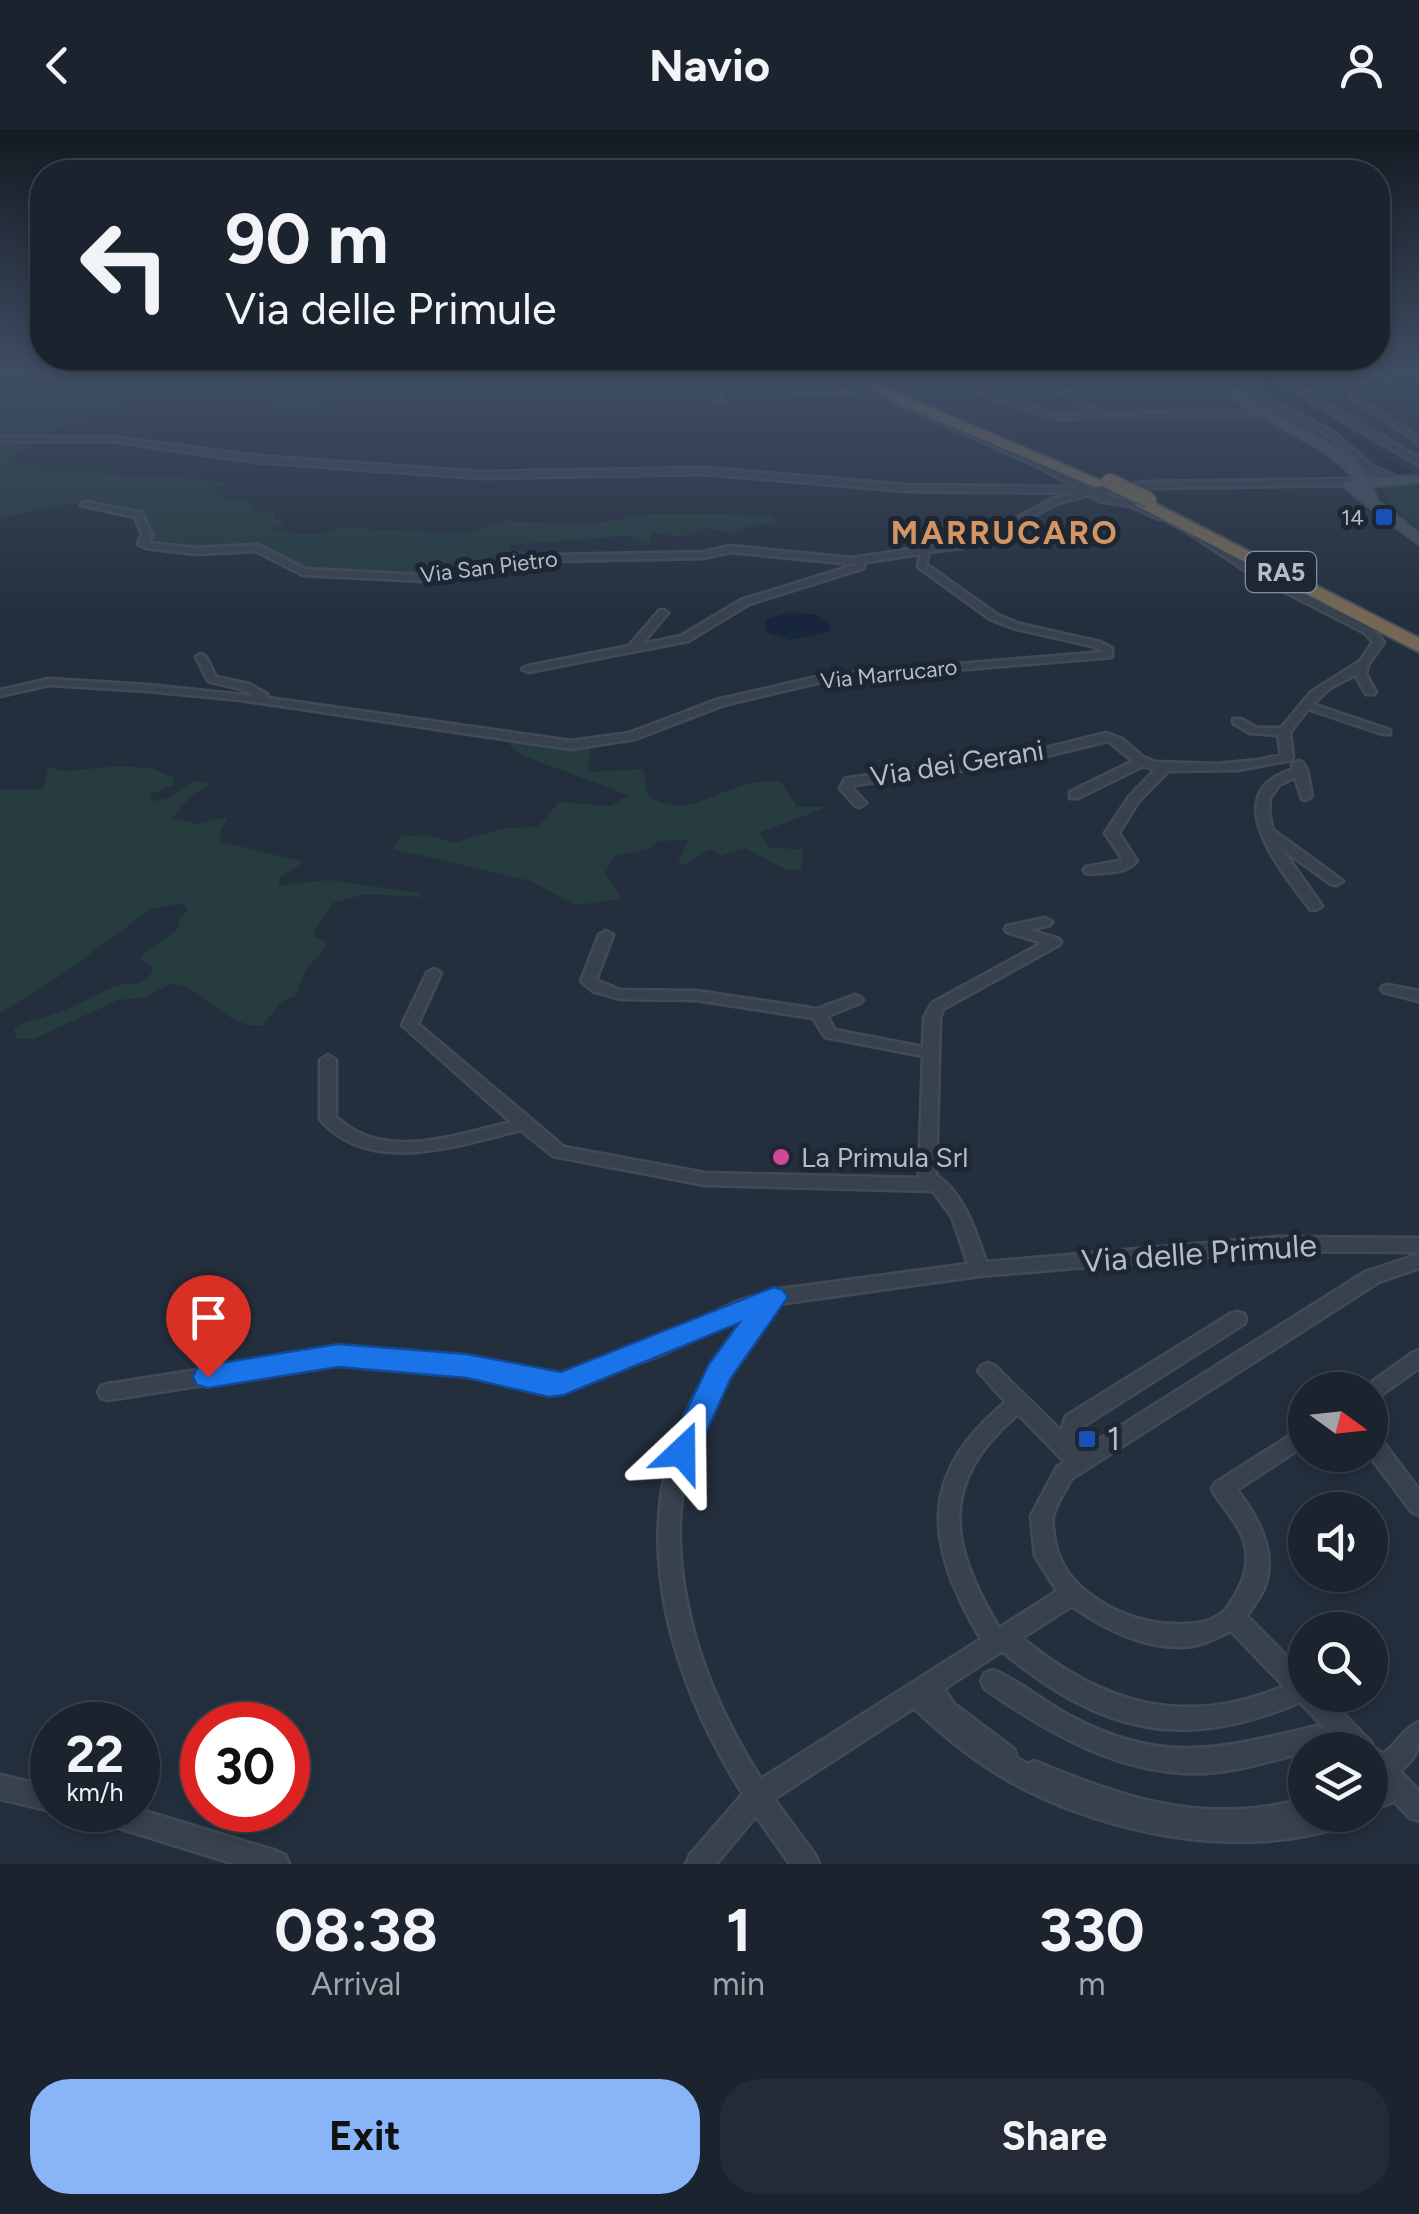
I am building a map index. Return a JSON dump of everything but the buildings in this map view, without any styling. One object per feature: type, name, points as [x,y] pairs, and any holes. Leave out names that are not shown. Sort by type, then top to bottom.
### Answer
[{"type":"highway","name":"RA5","points":[[1026,454],[1100,486],[1140,496],[1419,639]]},
{"type":"highway","name":"RA5","points":[[1031,454],[1100,486]]},
{"type":"highway","name":"RA5","points":[[1140,496],[1419,646]]},
{"type":"street","points":[[217,454],[480,475],[705,470],[907,488],[1100,486]]},
{"type":"street","points":[[1017,454],[1100,486],[1197,534],[1255,573],[1369,631],[1379,642],[1360,674],[1370,692]]},
{"type":"street","points":[[1334,454],[1366,482],[1372,500]]},
{"type":"street","points":[[1353,454],[1385,479]]},
{"type":"street","points":[[1140,496],[1316,483],[1351,487],[1385,479],[1419,480]]},
{"type":"street","points":[[925,553],[992,535],[1054,501],[1100,486]]},
{"type":"street","points":[[1351,487],[1419,540]]},
{"type":"street","name":"Via San Pietro","points":[[85,505],[139,515],[147,534],[143,544],[150,546],[196,552],[258,548],[303,572],[334,575],[423,578],[553,558],[703,555],[730,550],[852,561],[925,553]]},
{"type":"street","name":"Via Marrucaro","points":[[0,693],[49,682],[275,702],[545,743],[585,744],[631,736],[720,702],[826,678],[1108,655],[1108,650],[1096,644],[1016,626],[994,616],[920,566],[925,553]]},
{"type":"street","points":[[528,669],[684,638],[745,602],[893,556]]},
{"type":"street","points":[[634,646],[662,613]]},
{"type":"street","name":"Via Marrucaro","points":[[201,658],[212,679],[244,686],[275,702]]},
{"type":"street","points":[[1306,796],[1301,770],[1287,757],[1284,732],[1323,687],[1363,666]]},
{"type":"street","points":[[1306,705],[1386,732]]},
{"type":"street","points":[[1236,721],[1254,731],[1284,732]]},
{"type":"street","name":"Via dei Gerani","points":[[860,803],[846,788],[859,779],[1018,759],[1093,738],[1119,740],[1142,762],[1164,768],[1262,766],[1287,757]]},
{"type":"street","name":"Via dei Gerani","points":[[1074,795],[1142,762]]},
{"type":"street","points":[[1091,870],[1125,866],[1130,860],[1112,833],[1133,800],[1164,768]]},
{"type":"street","points":[[1301,770],[1272,785],[1263,800],[1275,852],[1315,906]]},
{"type":"street","points":[[1270,834],[1336,881]]},
{"type":"street","points":[[979,1269],[964,1220],[941,1185],[927,1176],[927,1074],[937,1006],[1054,942],[1012,929],[1045,922]]},
{"type":"street","points":[[606,935],[588,981],[601,991],[646,997],[676,994],[818,1014],[854,1000]]},
{"type":"street","points":[[434,972],[410,1025],[559,1152],[705,1179],[941,1185]]},
{"type":"street","points":[[1388,989],[1419,996]]},
{"type":"street","points":[[818,1014],[830,1034],[931,1054]]},
{"type":"street","points":[[328,1060],[328,1118],[346,1136],[396,1151],[524,1124]]},
{"type":"street","points":[[1372,1277],[1388,1256],[1386,1243]]},
{"type":"street","name":"Via delle Primule","points":[[108,1392],[338,1356],[467,1366],[549,1385],[564,1384],[774,1297],[979,1269],[1276,1244],[1419,1244]]},
{"type":"street","points":[[1288,1445],[1222,1488],[1247,1518],[1258,1564],[1250,1596],[1233,1617],[1207,1633],[1151,1634],[1097,1614],[1071,1594],[1046,1555],[1040,1524],[1052,1487],[1084,1459],[1150,1422],[1372,1277],[1419,1261]]},
{"type":"street","points":[[774,1297],[719,1372],[688,1432],[669,1514],[676,1599],[696,1679],[722,1737],[806,1864]]},
{"type":"street","points":[[1084,1459],[1070,1434],[1072,1422],[1237,1319]]},
{"type":"street","points":[[1388,1382],[1415,1368]]},
{"type":"street","points":[[988,1371],[1084,1459]]},
{"type":"street","points":[[1019,1402],[991,1422],[970,1445],[949,1494],[946,1532],[961,1585],[999,1640],[1064,1686],[1150,1715],[1215,1721],[1288,1698]]},
{"type":"street","points":[[1388,1464],[1419,1506]]},
{"type":"street","points":[[699,1864],[758,1795],[1071,1594]]},
{"type":"street","points":[[1233,1617],[1288,1674]]},
{"type":"street","points":[[993,1681],[1048,1721],[1101,1743],[1165,1759],[1246,1756],[1288,1745]]},
{"type":"street","points":[[921,1689],[984,1743],[1077,1794],[1141,1814],[1212,1822],[1258,1821],[1288,1815]]},
{"type":"street","points":[[921,1689],[978,1752],[1074,1806],[1140,1826],[1215,1838],[1264,1837],[1288,1830]]},
{"type":"street","points":[[1325,1712],[1344,1732]]},
{"type":"street","points":[[1388,1767],[1419,1734]]},
{"type":"street","points":[[1388,1780],[1419,1809]]},
{"type":"street","points":[[0,1786],[30,1794]]},
{"type":"street","points":[[160,1828],[276,1864]]},
{"type":"green space","points":[[0,454],[17,454],[8,458],[11,462],[32,463],[45,472],[170,476],[228,483],[215,491],[219,497],[252,503],[254,511],[275,512],[273,518],[285,523],[272,528],[296,533],[322,533],[335,527],[474,532],[503,521],[589,524],[661,513],[773,516],[777,523],[749,526],[734,534],[706,528],[679,537],[653,533],[649,545],[628,536],[509,545],[509,549],[563,555],[419,576],[304,570],[258,543],[201,549],[184,544],[152,544],[146,515],[83,501],[0,518]]},
{"type":"green space","points":[[1419,484],[1419,529],[1390,504],[1382,486]]},
{"type":"green space","points":[[511,741],[591,747],[587,772],[643,769],[647,794],[663,803],[694,803],[762,781],[781,782],[797,807],[827,807],[759,833],[770,848],[804,849],[801,870],[786,870],[746,848],[721,856],[710,849],[684,865],[678,862],[689,840],[658,841],[650,848],[613,857],[605,874],[622,899],[575,905],[531,881],[393,849],[402,836],[427,835],[453,843],[506,828],[538,827],[559,802],[611,806],[628,795],[521,755],[509,744]]},
{"type":"green space","points":[[121,766],[154,769],[174,778],[173,785],[152,794],[150,802],[168,798],[195,780],[211,784],[192,795],[172,818],[197,824],[228,817],[219,834],[222,842],[304,862],[280,877],[279,886],[328,880],[420,893],[423,897],[366,894],[333,903],[314,931],[315,937],[327,942],[307,969],[297,995],[281,1002],[263,1025],[237,1021],[195,992],[170,984],[146,997],[118,1000],[34,1039],[16,1039],[14,1028],[20,1025],[65,1010],[115,986],[146,979],[153,969],[140,957],[180,927],[178,919],[188,910],[182,903],[151,909],[57,978],[0,1013],[0,789],[43,789],[48,767],[65,771]]},
{"type":"water","points":[[789,612],[817,615],[831,626],[828,632],[790,640],[766,632],[766,619]]},
{"type":"waterway","points":[[1375,454],[1419,484]]},
{"type":"place","name":"14","points":[[1384,517]]},
{"type":"place","name":"La Primula Srl","points":[[781,1157]]},
{"type":"place","name":"1","points":[[1087,1439]]},
{"type":"district","name":"MARRUCARO","points":[[1005,533]]},
{"type":"route","points":[[208,1377],[338,1356],[467,1366],[549,1385],[564,1384],[654,1350],[743,1307],[774,1297],[719,1372],[682,1452]]}]
